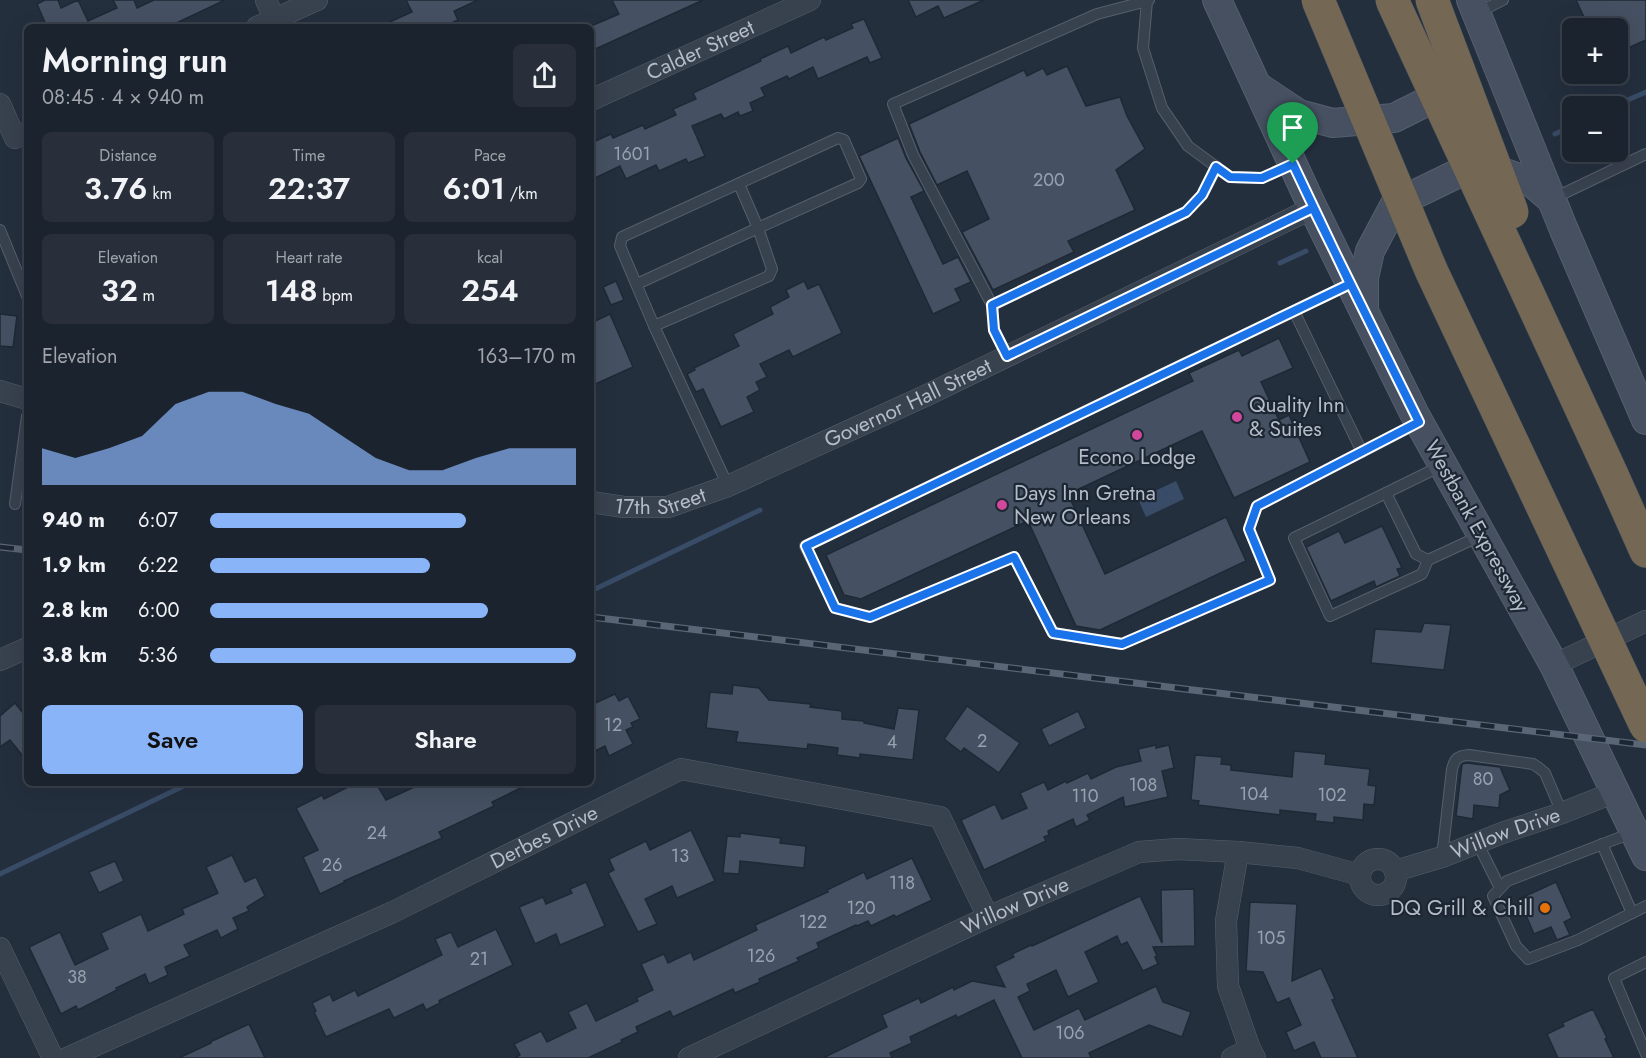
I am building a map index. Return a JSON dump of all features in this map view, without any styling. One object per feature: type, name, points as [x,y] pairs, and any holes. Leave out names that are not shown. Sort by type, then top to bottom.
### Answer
[{"type":"highway","points":[[1297,0],[1327,50],[1646,726]]},
{"type":"highway","points":[[1318,0],[1431,270]]},
{"type":"highway","points":[[1392,0],[1646,551]]},
{"type":"highway","points":[[1432,0],[1612,475]]},
{"type":"main road","name":"Westbank Expressway","points":[[1217,0],[1313,208],[1419,422],[1554,665],[1640,844]]},
{"type":"main road","points":[[1257,86],[1299,114],[1333,123],[1394,118],[1428,100],[1448,74],[1466,34],[1473,4]]},
{"type":"main road","points":[[1473,4],[1551,199],[1646,419]]},
{"type":"main road","points":[[1364,311],[1364,278],[1370,251],[1395,204],[1467,169],[1499,171],[1531,182],[1551,199]]},
{"type":"street","points":[[269,18],[316,0]]},
{"type":"street","name":"Calder Street","points":[[594,99],[810,0]]},
{"type":"street","points":[[0,104],[21,135]]},
{"type":"street","name":"Governor Hall Street","points":[[728,486],[1007,356],[1313,208]]},
{"type":"street","points":[[0,391],[24,398]]},
{"type":"street","name":"17th Street","points":[[594,502],[624,507],[668,507],[728,486]]},
{"type":"street","points":[[1554,665],[1646,621]]},
{"type":"street","points":[[0,660],[24,649]]},
{"type":"street","name":"Derbes Drive","points":[[67,1058],[393,912],[681,770],[940,817],[988,917]]},
{"type":"street","name":"Willow Drive","points":[[689,1058],[988,917],[1139,852],[1178,849],[1298,858],[1360,875],[1366,891],[1383,895],[1392,888],[1396,877],[1395,872],[1478,844],[1615,792]]},
{"type":"street","points":[[1238,852],[1226,921],[1228,986],[1246,1055]]},
{"type":"street","points":[[0,948],[53,1058]]},
{"type":"lane","points":[[1007,356],[994,330],[992,305],[913,155],[893,104],[1097,14],[1148,0],[1143,48],[1161,108],[1188,146],[1230,177],[1262,178],[1293,164]]},
{"type":"lane","points":[[1473,4],[1503,0]]},
{"type":"lane","points":[[637,284],[858,183],[861,179],[844,140],[838,138],[622,237],[620,246],[654,326],[728,486]]},
{"type":"lane","points":[[1551,199],[1646,154]]},
{"type":"lane","points":[[992,305],[1186,212],[1202,195],[1216,167]]},
{"type":"lane","points":[[654,326],[769,276],[772,269],[739,184]]},
{"type":"lane","points":[[0,230],[24,289]]},
{"type":"lane","points":[[1350,284],[806,546],[835,608],[870,617],[1014,557],[1053,633],[1122,644],[1270,580],[1249,529],[1257,506],[1419,422]]},
{"type":"lane","points":[[1294,311],[1362,452]]},
{"type":"lane","points":[[15,504],[24,438]]},
{"type":"lane","points":[[1443,465],[1294,538],[1330,616],[1422,574],[1428,560],[1482,535]]},
{"type":"lane","points":[[1386,493],[1416,554],[1428,560]]},
{"type":"lane","points":[[1442,857],[1452,769],[1459,756],[1469,755],[1533,764],[1545,773],[1562,813]]},
{"type":"lane","points":[[1478,844],[1500,888]]},
{"type":"lane","points":[[1640,844],[1602,844],[1507,881],[1493,896],[1516,946],[1528,959],[1578,940],[1646,906]]},
{"type":"lane","points":[[1602,844],[1632,913]]},
{"type":"lane","points":[[1646,962],[1614,978],[1646,1054]]},
{"type":"water","points":[[1176,481],[1184,499],[1146,517],[1138,499]]},
{"type":"building","points":[[45,0],[58,0],[61,8],[78,0],[88,21],[117,8],[113,0],[134,0],[137,8],[154,0],[225,0],[174,24],[46,24],[37,4]]},
{"type":"building","points":[[406,0],[478,0],[454,11],[458,20],[449,24],[386,24],[412,12]]},
{"type":"building","points":[[612,0],[703,0],[594,50],[594,25],[619,14]]},
{"type":"building","points":[[908,0],[984,0],[944,18],[938,6],[916,17]]},
{"type":"building","points":[[1576,0],[1646,0],[1646,40],[1628,48],[1628,18],[1584,18]]},
{"type":"building","points":[[864,19],[882,58],[870,63],[867,57],[818,79],[813,67],[789,79],[787,76],[761,88],[765,96],[750,103],[753,111],[740,116],[738,112],[724,119],[721,114],[692,126],[705,156],[688,163],[686,159],[659,171],[656,165],[626,179],[620,166],[594,179],[594,142],[611,134],[613,138],[643,125],[645,129],[676,115],[673,109],[696,99],[693,93],[788,46],[791,53],[824,37],[826,40],[853,28],[851,24]]},
{"type":"building","points":[[1067,66],[1086,106],[1120,97],[1127,116],[1145,149],[1116,170],[1135,210],[1068,241],[1074,252],[993,290],[962,232],[989,219],[967,171],[937,185],[909,124],[1024,70],[1027,76],[1043,68],[1047,75]]},
{"type":"building","points":[[898,138],[924,191],[911,197],[943,264],[958,257],[971,282],[955,289],[961,301],[933,314],[859,156]]},
{"type":"building","points":[[616,281],[624,300],[611,305],[603,287]]},
{"type":"building","points":[[804,281],[808,289],[819,284],[842,333],[793,357],[789,350],[760,364],[767,377],[756,382],[760,390],[747,397],[754,412],[721,427],[703,389],[696,392],[687,374],[695,370],[694,368],[739,346],[733,334],[773,314],[770,307],[789,297],[786,290]]},
{"type":"building","points":[[0,314],[17,316],[13,347],[0,346]]},
{"type":"building","points":[[610,314],[633,367],[594,385],[594,322]]},
{"type":"building","name":"Days Inn Gretna New Orleans","points":[[1279,338],[1293,368],[1261,382],[1279,420],[1289,415],[1310,462],[1234,498],[1202,431],[1068,494],[1105,574],[1226,517],[1246,561],[1100,630],[1076,626],[1028,521],[861,599],[844,595],[826,555],[1193,381],[1189,373],[1239,350],[1242,356]]},
{"type":"building","points":[[1382,526],[1402,568],[1397,569],[1400,576],[1376,587],[1374,581],[1331,601],[1306,547],[1339,531],[1345,543]]},
{"type":"building","points":[[1424,623],[1451,625],[1444,670],[1371,663],[1375,629],[1421,632]]},
{"type":"building","points":[[733,685],[759,688],[769,700],[811,704],[810,707],[842,711],[842,719],[864,721],[864,723],[894,729],[898,708],[919,710],[913,760],[860,754],[860,758],[837,755],[838,748],[808,744],[807,749],[736,742],[738,732],[706,728],[710,692],[732,694]]},
{"type":"building","points":[[615,694],[619,701],[628,696],[640,719],[631,723],[633,727],[626,730],[633,744],[609,756],[605,746],[594,752],[594,704]]},
{"type":"building","points":[[15,703],[24,714],[24,757],[10,740],[0,747],[0,716]]},
{"type":"building","points":[[967,706],[1020,743],[999,773],[964,748],[961,752],[944,739]]},
{"type":"building","points":[[1078,711],[1086,728],[1049,746],[1041,729]]},
{"type":"building","points":[[1156,745],[1156,748],[1169,745],[1174,768],[1162,771],[1168,797],[1125,807],[1123,797],[1087,815],[1090,820],[1076,827],[1073,819],[1048,831],[1049,835],[1044,837],[1046,841],[984,870],[961,820],[995,804],[1002,819],[1027,808],[1020,793],[1044,782],[1048,790],[1088,773],[1091,779],[1116,767],[1141,761],[1138,749]]},
{"type":"building","points":[[1294,751],[1326,754],[1325,764],[1370,769],[1368,785],[1376,786],[1374,805],[1364,804],[1363,820],[1334,817],[1334,823],[1315,821],[1316,814],[1280,810],[1280,815],[1198,805],[1199,801],[1191,800],[1195,755],[1222,757],[1221,764],[1231,765],[1231,770],[1292,777]]},
{"type":"building","points":[[1462,764],[1500,767],[1510,790],[1500,795],[1499,808],[1474,805],[1473,819],[1456,816]]},
{"type":"building","points":[[350,786],[378,786],[386,800],[416,786],[525,786],[492,802],[494,806],[439,832],[442,838],[344,881],[320,894],[303,857],[318,850],[296,808],[322,795],[324,799]]},
{"type":"building","points":[[691,830],[715,881],[677,898],[672,886],[645,899],[657,924],[638,932],[608,873],[614,870],[609,859],[646,841],[650,850]]},
{"type":"building","points":[[740,833],[781,838],[780,843],[806,846],[804,868],[740,861],[739,874],[723,873],[727,836],[740,837]]},
{"type":"building","points":[[232,855],[245,882],[256,877],[265,896],[247,907],[249,911],[233,918],[238,929],[221,938],[217,930],[184,945],[190,956],[165,967],[168,975],[149,984],[145,974],[78,1010],[76,1006],[61,1014],[29,947],[60,932],[75,965],[108,949],[101,933],[141,914],[148,931],[184,914],[182,909],[218,893],[206,867]]},
{"type":"building","points":[[912,858],[932,900],[871,926],[868,921],[856,925],[817,943],[819,948],[797,958],[799,961],[759,979],[760,982],[735,993],[733,989],[673,1017],[670,1011],[636,1027],[638,1032],[621,1040],[622,1042],[588,1058],[515,1058],[520,1055],[514,1044],[541,1031],[547,1042],[576,1028],[568,1012],[587,1003],[596,1021],[638,1001],[636,998],[653,990],[641,964],[664,954],[668,963],[691,952],[694,960],[757,930],[755,925],[828,892],[827,890],[864,872],[867,879]]},
{"type":"building","points":[[115,861],[124,881],[99,893],[89,872]]},
{"type":"building","points":[[586,882],[605,926],[560,945],[556,934],[535,944],[519,907],[543,897],[546,904],[572,893],[570,889]]},
{"type":"building","name":"DQ Grill & Chill","points":[[1556,882],[1572,918],[1564,922],[1570,935],[1557,940],[1551,927],[1534,934],[1519,899]]},
{"type":"building","points":[[1194,889],[1195,946],[1153,947],[1158,964],[1143,971],[1127,942],[1121,945],[1117,936],[1085,952],[1099,982],[1068,997],[1056,970],[1027,984],[1030,991],[1018,997],[1034,1030],[1079,1008],[1085,1020],[1156,986],[1163,1002],[1191,1012],[1182,1037],[1149,1025],[1089,1053],[1091,1058],[1022,1058],[994,1000],[910,1037],[912,1043],[890,1053],[892,1058],[823,1058],[887,1027],[882,1015],[919,998],[921,1003],[953,987],[954,990],[972,981],[1005,987],[995,966],[1014,957],[1012,954],[1140,896],[1162,943],[1161,890]]},
{"type":"building","points":[[1250,902],[1297,904],[1292,981],[1321,968],[1335,999],[1332,1000],[1358,1058],[1321,1058],[1314,1042],[1294,1051],[1286,1032],[1301,1025],[1289,998],[1277,1003],[1263,972],[1246,971]]},
{"type":"building","points":[[496,929],[513,965],[440,1000],[440,1003],[426,1010],[423,1004],[394,1018],[389,1009],[326,1037],[312,1003],[330,994],[333,1001],[355,990],[358,996],[442,955],[435,939],[451,932],[458,947]]},
{"type":"building","points":[[1593,1009],[1614,1058],[1558,1058],[1547,1034],[1564,1026],[1562,1023]]},
{"type":"building","points":[[249,1024],[265,1058],[179,1058],[210,1042]]},
{"type":"waterway","points":[[1628,100],[1646,92]]},
{"type":"waterway","points":[[1555,134],[1562,131]]},
{"type":"waterway","points":[[1280,263],[1306,251]]},
{"type":"waterway","points":[[594,590],[760,510]]},
{"type":"waterway","points":[[0,874],[184,786]]},
{"type":"railway","points":[[0,547],[24,550]]},
{"type":"railway","points":[[594,617],[1646,745]]},
{"type":"place","name":"Quality Inn & Suites","points":[[1237,417]]},
{"type":"place","name":"Econo Lodge","points":[[1137,435]]},
{"type":"place","name":"Days Inn Gretna New Orleans","points":[[1002,505]]},
{"type":"place","name":"DQ Grill & Chill","points":[[1545,908]]},
{"type":"route","points":[[1293,164],[1262,178],[1230,177],[1216,167],[1202,195],[1186,212],[992,305],[994,330],[1007,356],[1313,208],[1419,422],[1257,506],[1249,529],[1270,580],[1122,644],[1053,633],[1014,557],[870,617],[835,608],[806,546],[1350,284],[1313,208],[1293,164]]}]
